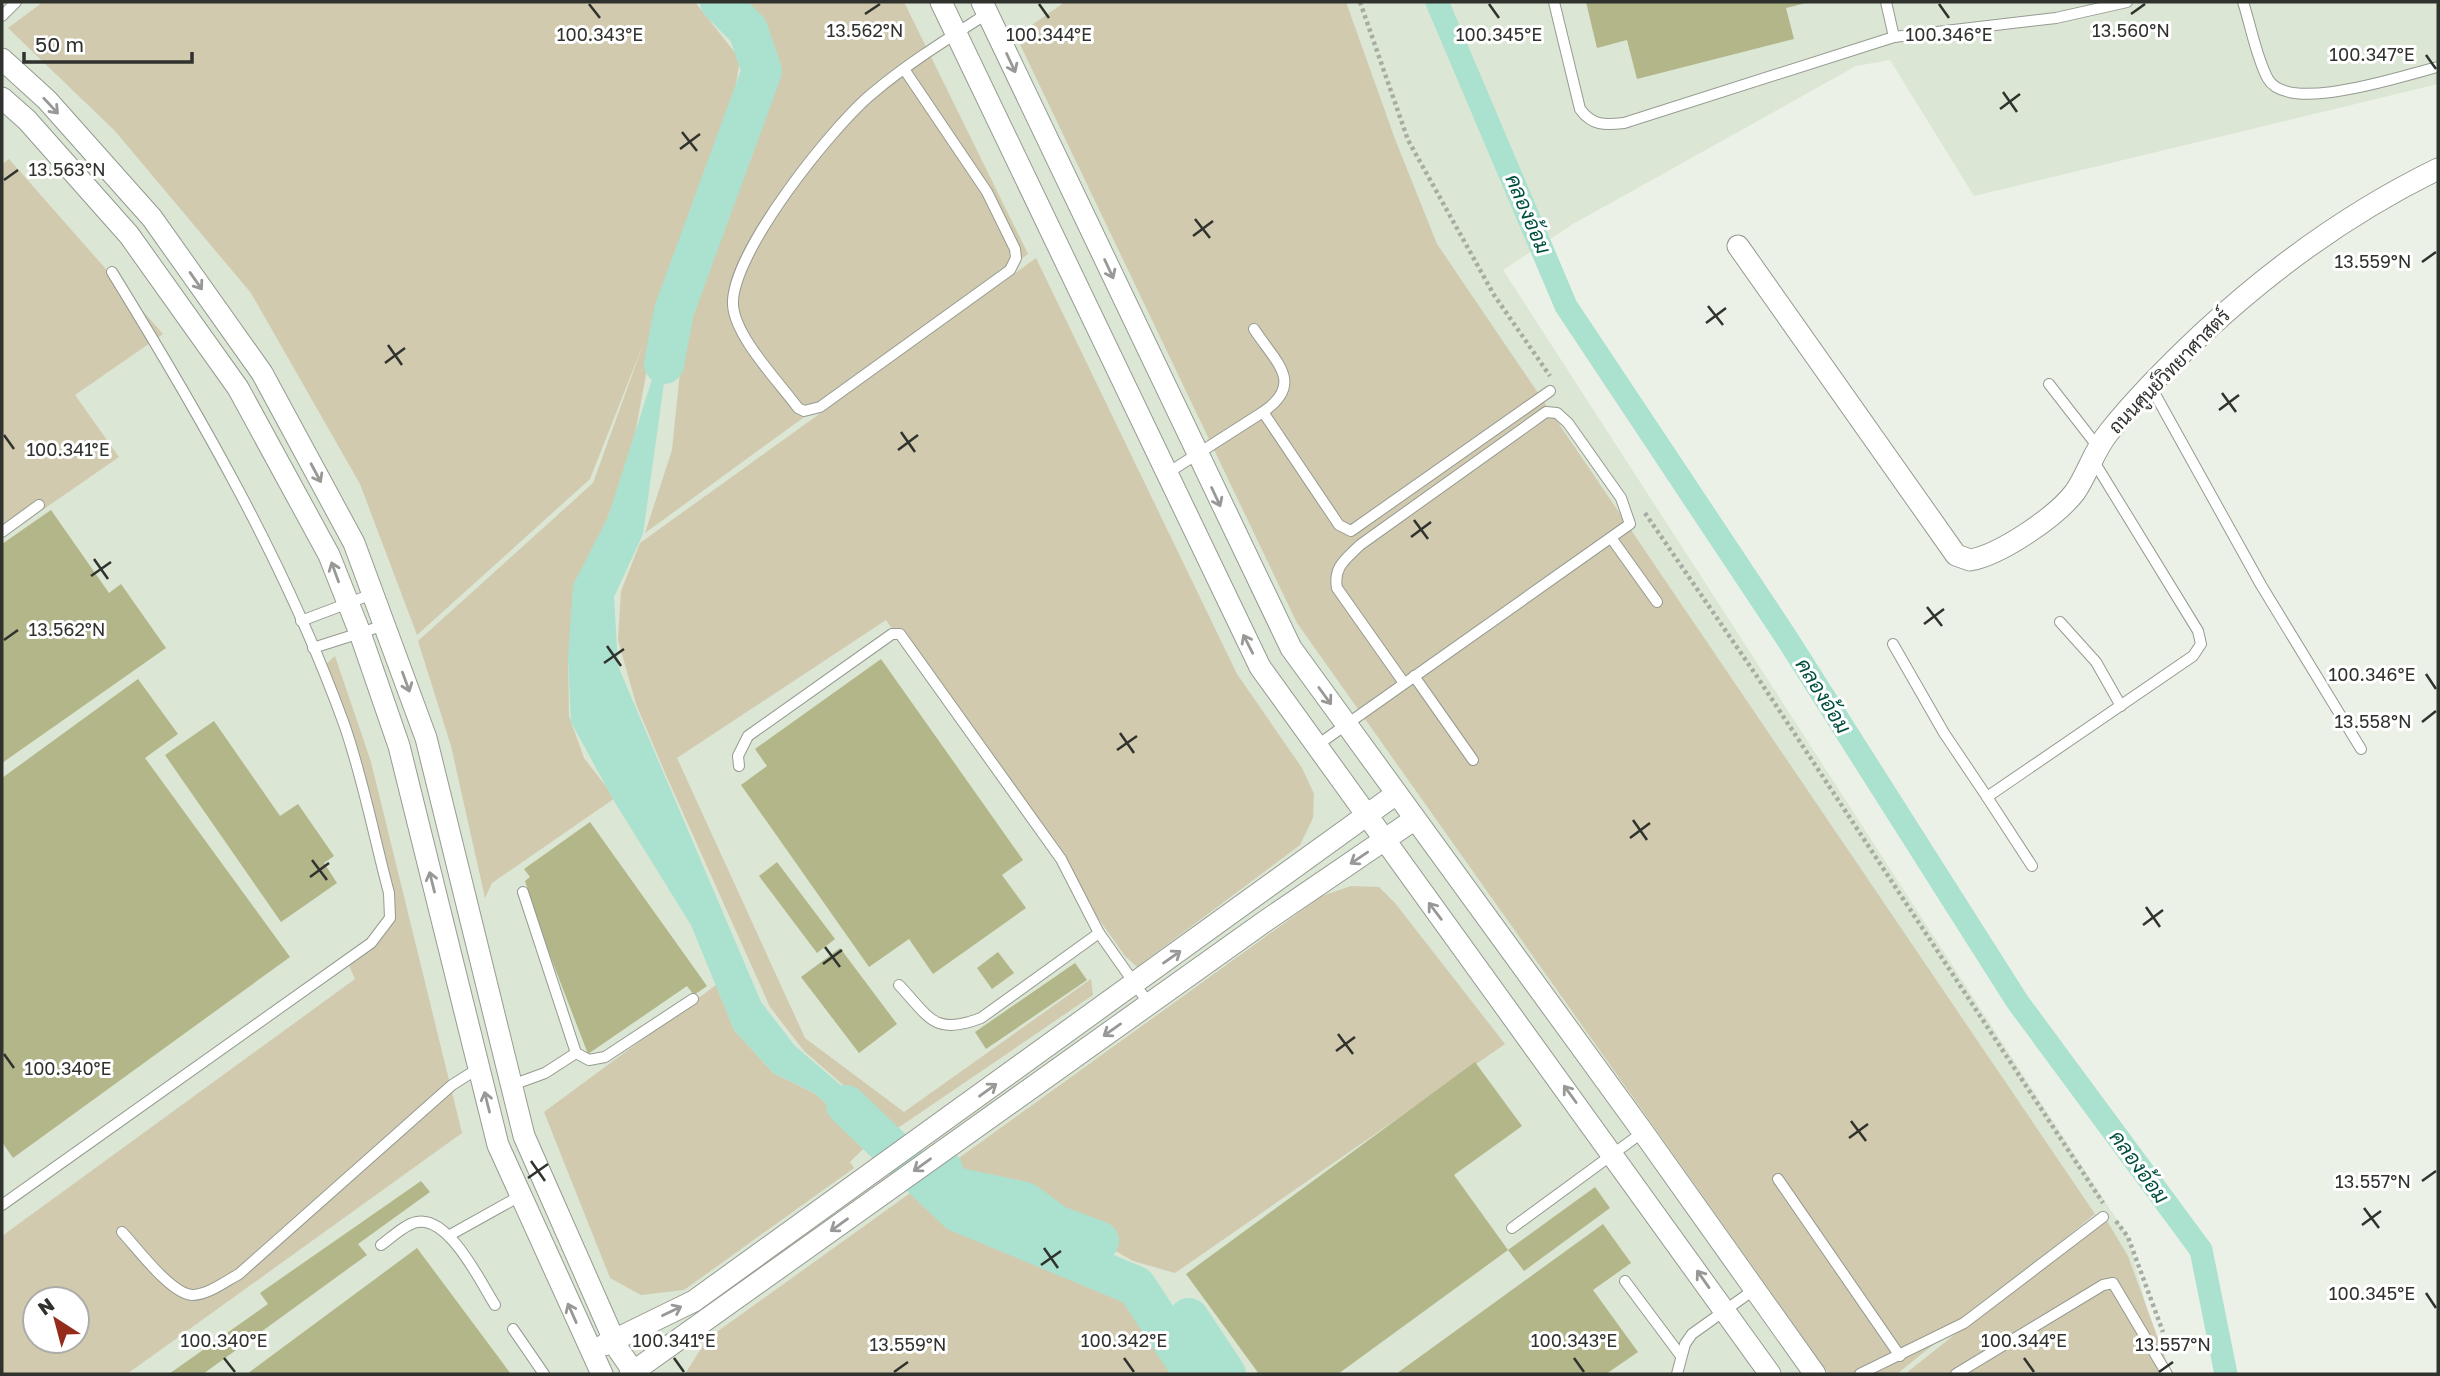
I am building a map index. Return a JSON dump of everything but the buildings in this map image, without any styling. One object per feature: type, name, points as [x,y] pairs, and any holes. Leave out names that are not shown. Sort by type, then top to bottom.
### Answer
[{"type":"street","points":[[941,2],[1260,667],[1384,841],[1614,1153],[1770,1374]]},
{"type":"street","points":[[985,7],[1196,454],[1291,648],[1643,1132],[1815,1374]]},
{"type":"street","points":[[2,59],[47,100],[152,218],[262,373],[354,543],[375,593],[426,738],[524,1136],[614,1339],[633,1373],[951,1144],[1415,819]]},
{"type":"street","points":[[2,98],[27,120],[130,235],[238,388],[329,555],[360,633],[399,746],[498,1145],[590,1353],[602,1374]]},
{"type":"street","name":"ถนนศูนย์วิทยาศาสตร์","points":[[1738,246],[1956,555],[1970,560],[1981,558],[2036,526],[2075,492],[2096,453],[2151,387],[2202,333],[2266,277],[2342,223],[2438,169]]},
{"type":"street","points":[[590,1353],[694,1301],[1396,794]]},
{"type":"lane","points":[[2,16],[16,2]]},
{"type":"lane","points":[[1554,2],[1580,109],[1588,120],[1605,125],[1624,123],[1894,37],[2056,18],[2127,2]]},
{"type":"lane","points":[[1886,2],[1894,37]]},
{"type":"lane","points":[[2243,2],[2268,79],[2279,90],[2298,96],[2331,92],[2438,67]]},
{"type":"lane","points":[[904,69],[987,192],[1015,249],[1015,263],[1010,270],[820,407],[804,411],[798,408],[742,332],[733,306],[736,281],[759,233],[824,146],[872,93],[904,69],[957,33],[985,7]]},
{"type":"lane","points":[[2,1205],[371,943],[390,918],[389,892],[345,727],[313,648],[217,452],[112,272]]},
{"type":"lane","points":[[1166,474],[1263,412],[1279,400],[1285,391],[1286,380],[1254,328]]},
{"type":"lane","points":[[1987,797],[2193,656],[2201,644],[2198,631],[2096,453],[2049,384]]},
{"type":"lane","points":[[2151,387],[2261,584],[2361,749]]},
{"type":"lane","points":[[1263,412],[1339,525],[1351,531],[1554,389]]},
{"type":"lane","points":[[1316,746],[1345,724],[1409,680],[1612,539],[1630,524],[1621,498],[1568,423],[1556,413],[1545,412],[1360,545],[1339,566],[1335,577],[1337,588],[1409,680],[1473,760]]},
{"type":"lane","points":[[2,532],[39,505]]},
{"type":"lane","points":[[1612,539],[1657,602]]},
{"type":"lane","points":[[301,621],[375,593]]},
{"type":"lane","points":[[2060,622],[2096,662],[2121,706]]},
{"type":"lane","points":[[313,648],[385,625]]},
{"type":"lane","points":[[739,766],[738,756],[748,736],[892,634],[900,634],[1061,859],[1099,933],[1149,1004]]},
{"type":"lane","points":[[1893,644],[1944,733],[2032,866]]},
{"type":"lane","points":[[523,892],[576,1053],[589,1060],[605,1057],[693,999]]},
{"type":"lane","points":[[899,985],[932,1020],[943,1026],[960,1026],[981,1018],[1099,933]]},
{"type":"lane","points":[[512,1085],[545,1073],[576,1053]]},
{"type":"lane","points":[[122,1232],[175,1289],[192,1295],[209,1290],[239,1274],[452,1085],[479,1068]]},
{"type":"lane","points":[[1511,1227],[1643,1132]]},
{"type":"lane","points":[[1779,1179],[1900,1356]]},
{"type":"lane","points":[[450,1235],[520,1196]]},
{"type":"lane","points":[[1860,1374],[1964,1324],[2108,1216]]},
{"type":"lane","points":[[381,1245],[415,1222],[430,1222],[450,1235],[495,1305]]},
{"type":"lane","points":[[1625,1281],[1681,1356]]},
{"type":"lane","points":[[1956,1374],[2102,1285],[2112,1283],[2166,1374]]},
{"type":"lane","points":[[1677,1374],[1681,1356],[1692,1334],[1755,1289]]},
{"type":"lane","points":[[513,1329],[544,1374]]},
{"type":"path","points":[[1360,2],[1408,140],[1494,295],[1554,389]]},
{"type":"path","points":[[1637,503],[1756,676],[2105,1205]]},
{"type":"path","points":[[2108,1216],[2128,1237],[2165,1337]]},
{"type":"shaded area","points":[[2,2],[2438,2],[2438,84],[1974,196],[1890,60],[1856,66],[1573,224],[1503,270],[2128,1237],[2164,1374],[2,1374]]},
{"type":"shaded area","points":[[43,2],[695,2],[740,59],[735,90],[660,299],[632,450],[608,517],[568,658],[569,716],[584,758],[615,798],[492,883],[485,898],[451,746],[418,641],[593,483],[644,342],[590,479],[417,635],[360,484],[251,293],[115,131],[8,28]]},
{"type":"shaded area","points":[[747,2],[904,2],[1028,254],[645,533],[672,450],[687,303],[774,93],[772,38]]},
{"type":"shaded area","points":[[1065,2],[1346,2],[1395,139],[1437,244],[2095,1214],[1897,1374],[1829,1374],[1297,623],[1016,36]]},
{"type":"shaded area","points":[[9,159],[163,334],[75,395],[119,457],[2,538],[2,164]]},
{"type":"shaded area","points":[[1036,258],[1237,674],[1302,768],[1314,794],[1313,818],[1300,845],[1137,967],[1125,956],[886,620],[677,758],[805,1038],[904,1112],[1091,979],[1093,995],[895,1130],[804,1051],[770,1007],[636,704],[618,640],[621,591],[640,543]]},
{"type":"shaded area","points":[[674,311],[643,534],[614,597],[618,666],[761,1002],[795,1046],[897,1133],[870,1152],[848,1122],[814,1093],[773,1073],[734,1030],[691,925],[614,801],[571,722],[568,658],[573,585],[608,517]]},
{"type":"shaded area","points":[[335,656],[371,762],[462,1133],[127,1374],[2,1374],[2,1236],[355,979],[347,961],[387,921],[385,878],[324,666]]},
{"type":"shaded area","points":[[1351,886],[1379,887],[1395,903],[1505,1044],[1175,1273],[1133,1261],[1093,1238],[1056,1225],[1025,1202],[950,1185],[945,1168],[1322,896]]},
{"type":"shaded area","points":[[716,985],[734,1030],[773,1073],[814,1093],[848,1122],[868,1144],[850,1162],[854,1168],[684,1290],[641,1295],[610,1278],[544,1112]]},
{"type":"shaded area","points":[[913,1191],[931,1205],[940,1220],[1123,1291],[1182,1374],[685,1374],[707,1339]]},
{"type":"shaded area","points":[[2104,1216],[2128,1256],[2171,1374],[1905,1374]]},
{"type":"waterway","points":[[664,364],[674,311],[762,71],[748,30],[720,2]]},
{"type":"waterway","name":"คลองอ้อม","points":[[1437,2],[1566,306],[1786,637],[2017,1001],[2201,1250],[2226,1374]]},
{"type":"waterway","points":[[846,1105],[958,1212],[1136,1286],[1194,1374]]},
{"type":"waterway","points":[[941,1172],[943,1170],[946,1185],[1025,1202],[1056,1225],[1099,1241]]},
{"type":"waterway","points":[[1189,1318],[1226,1374]]}]
